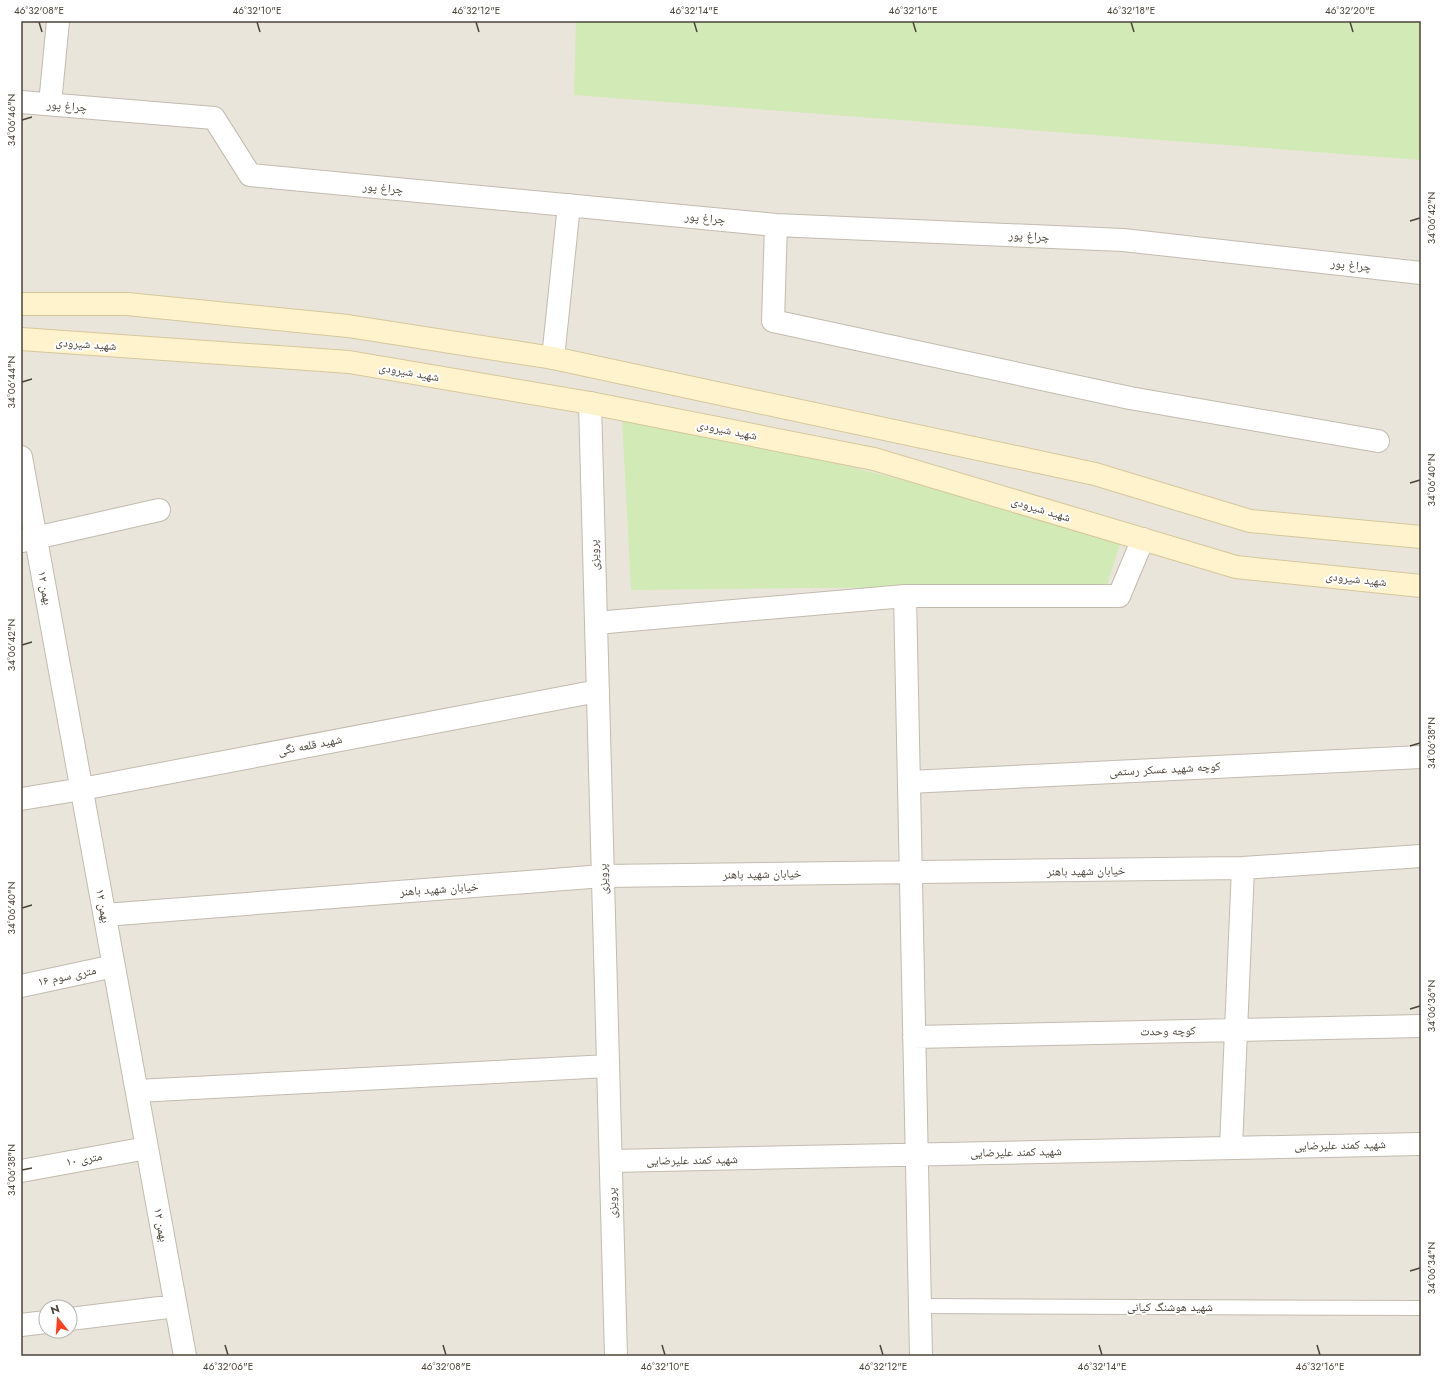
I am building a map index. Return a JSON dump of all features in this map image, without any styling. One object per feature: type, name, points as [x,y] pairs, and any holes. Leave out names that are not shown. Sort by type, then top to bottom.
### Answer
[{"type":"main road","points":[[21,304],[127,304],[348,326],[553,358],[1095,474],[1250,521],[1421,537]]},
{"type":"main road","name":"شهید شیرودی","points":[[21,339],[349,362],[590,403],[874,459],[1236,567],[1421,586]]},
{"type":"street","points":[[50,104],[58,21]]},
{"type":"street","name":"چراغ پور","points":[[21,102],[214,118],[250,175],[776,225],[1123,240],[1421,273]]},
{"type":"street","points":[[553,358],[569,205]]},
{"type":"street","points":[[776,225],[773,321],[1130,398],[1378,441]]},
{"type":"street","name":"پرویزی","points":[[590,403],[616,1356]]},
{"type":"street","name":"۱۲ بهمن","points":[[21,457],[28,539],[82,789],[185,1356]]},
{"type":"street","points":[[28,539],[159,510]]},
{"type":"street","points":[[596,623],[905,596],[1119,596],[1143,539]]},
{"type":"street","points":[[905,596],[921,1356]]},
{"type":"street","name":"شهید قلعه نگی","points":[[21,799],[82,789],[598,691]]},
{"type":"street","name":"کوچه شهید عسکر رستمی","points":[[909,782],[1421,757]]},
{"type":"street","name":"خیابان شهید باهنر","points":[[105,915],[603,876],[1243,868],[1421,856]]},
{"type":"street","points":[[1231,1147],[1243,868]]},
{"type":"street","name":"۱۶ متری سوم","points":[[21,986],[114,966]]},
{"type":"street","name":"کوچه وحدت","points":[[914,1036],[1421,1026]]},
{"type":"street","points":[[137,1091],[608,1066]]},
{"type":"street","name":"شهید کمند علیرضایی","points":[[611,1162],[1231,1147],[1421,1144]]},
{"type":"street","name":"۱۰ متری","points":[[21,1170],[147,1148]]},
{"type":"street","points":[[78,1318],[176,1306]]},
{"type":"street","points":[[21,1325],[38,1323]]},
{"type":"lane","name":"شهید هوشنگ کیانی","points":[[920,1306],[1421,1308]]},
{"type":"shaded area","points":[[21,21],[1421,21],[1421,1356],[21,1356]]},
{"type":"green space","points":[[576,21],[1421,21],[1421,160],[574,95]]},
{"type":"green space","points":[[622,419],[786,451],[1123,535],[1107,585],[631,590]]}]
